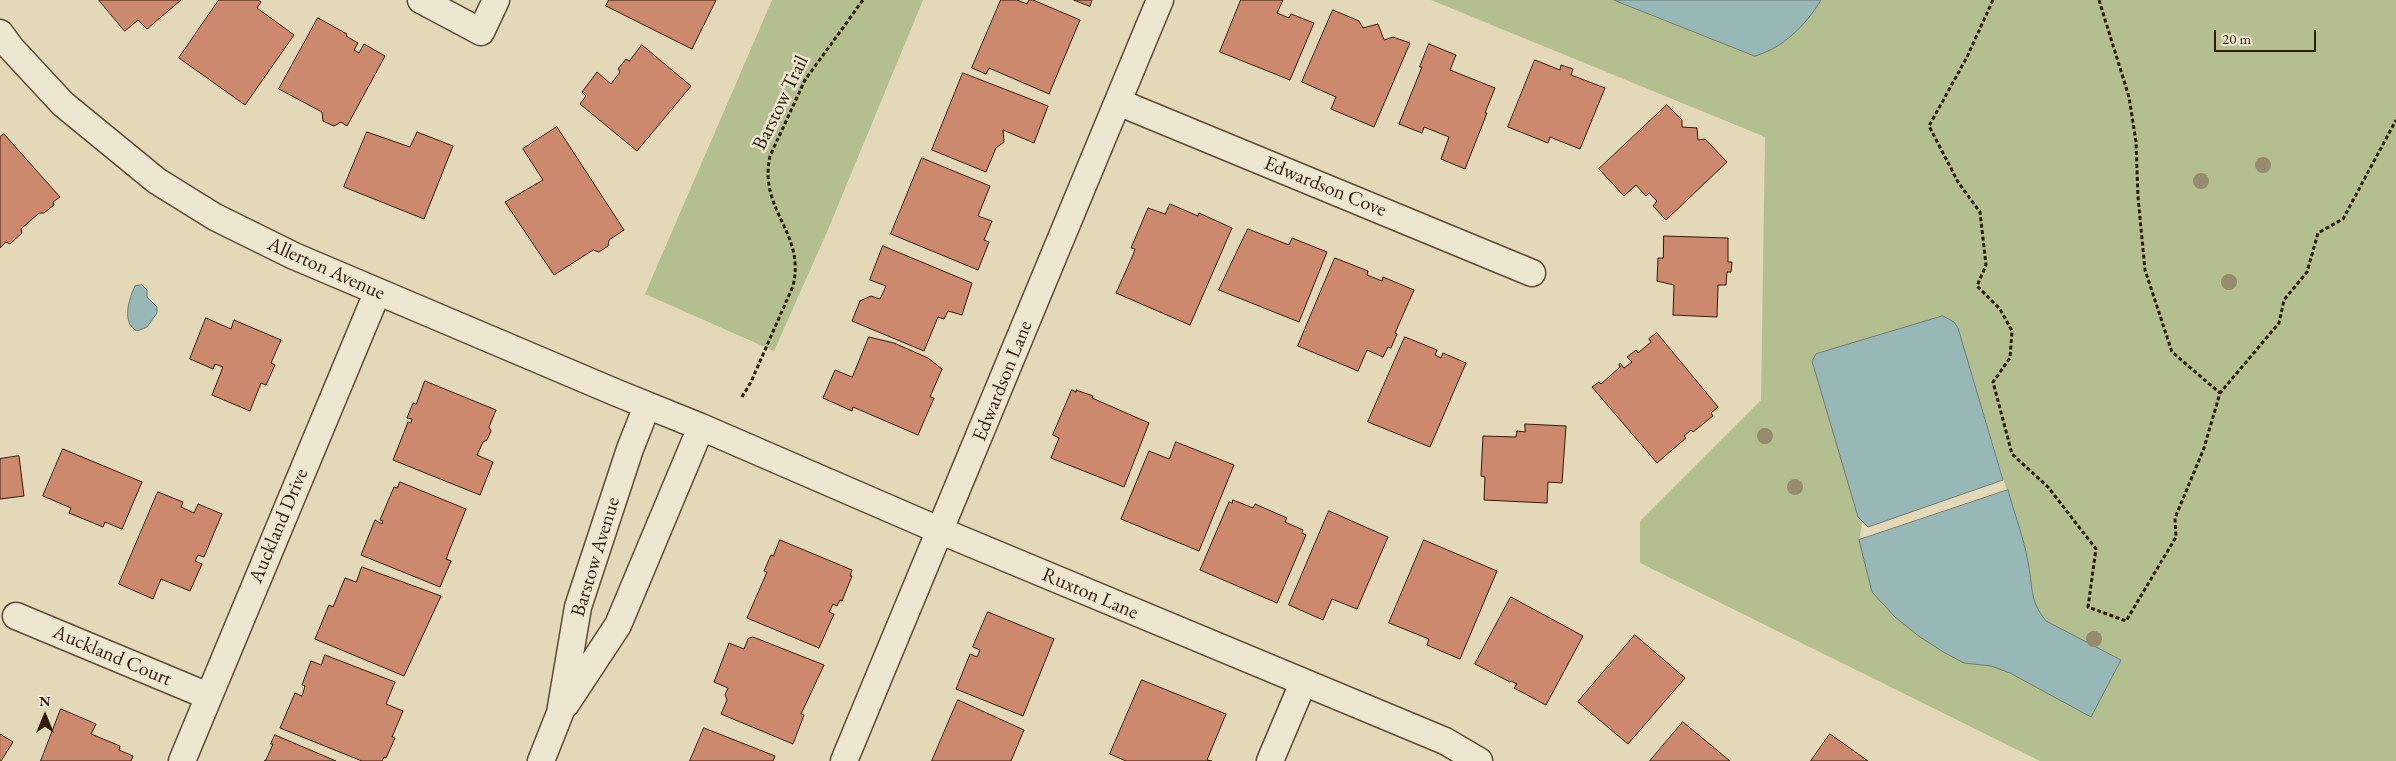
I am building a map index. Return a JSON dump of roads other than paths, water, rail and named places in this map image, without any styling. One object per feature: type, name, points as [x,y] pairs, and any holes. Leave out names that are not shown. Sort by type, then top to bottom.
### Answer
[{"type":"street","points":[[421,0],[481,32],[496,0]]},
{"type":"street","name":"Edwardson Lane","points":[[844,761],[1160,0]]},
{"type":"street","name":"Allerton Avenue","points":[[4,46],[63,104],[157,181],[215,217],[294,256],[377,293],[701,427]]},
{"type":"street","name":"Edwardson Cove","points":[[1118,102],[1532,273]]},
{"type":"street","name":"Auckland Drive","points":[[182,761],[377,293]]},
{"type":"street","name":"Barstow Avenue","points":[[560,713],[578,607],[630,449],[647,406]]},
{"type":"street","name":"Ruxton Lane","points":[[701,427],[941,531],[1446,741],[1479,761]]},
{"type":"street","name":"Barstow Avenue","points":[[541,761],[560,713],[618,625],[701,427]]},
{"type":"street","name":"Auckland Court","points":[[16,616],[208,696]]},
{"type":"street","points":[[1270,761],[1303,683]]},
{"type":"water","points":[[1614,0],[1821,0],[1801,27],[1793,34],[1775,47],[1755,56]]},
{"type":"water","points":[[142,285],[147,290],[147,297],[157,307],[157,313],[147,327],[137,331],[129,322],[128,310],[135,286]]},
{"type":"water","points":[[1943,316],[1954,322],[1958,328],[2003,480],[1868,527],[1858,517],[1812,361],[1816,354]]},
{"type":"water","points":[[2008,490],[2026,553],[2032,593],[2046,621],[2121,660],[2091,717],[2010,673],[1991,666],[1964,663],[1945,653],[1920,637],[1895,617],[1872,592],[1859,540]]}]
